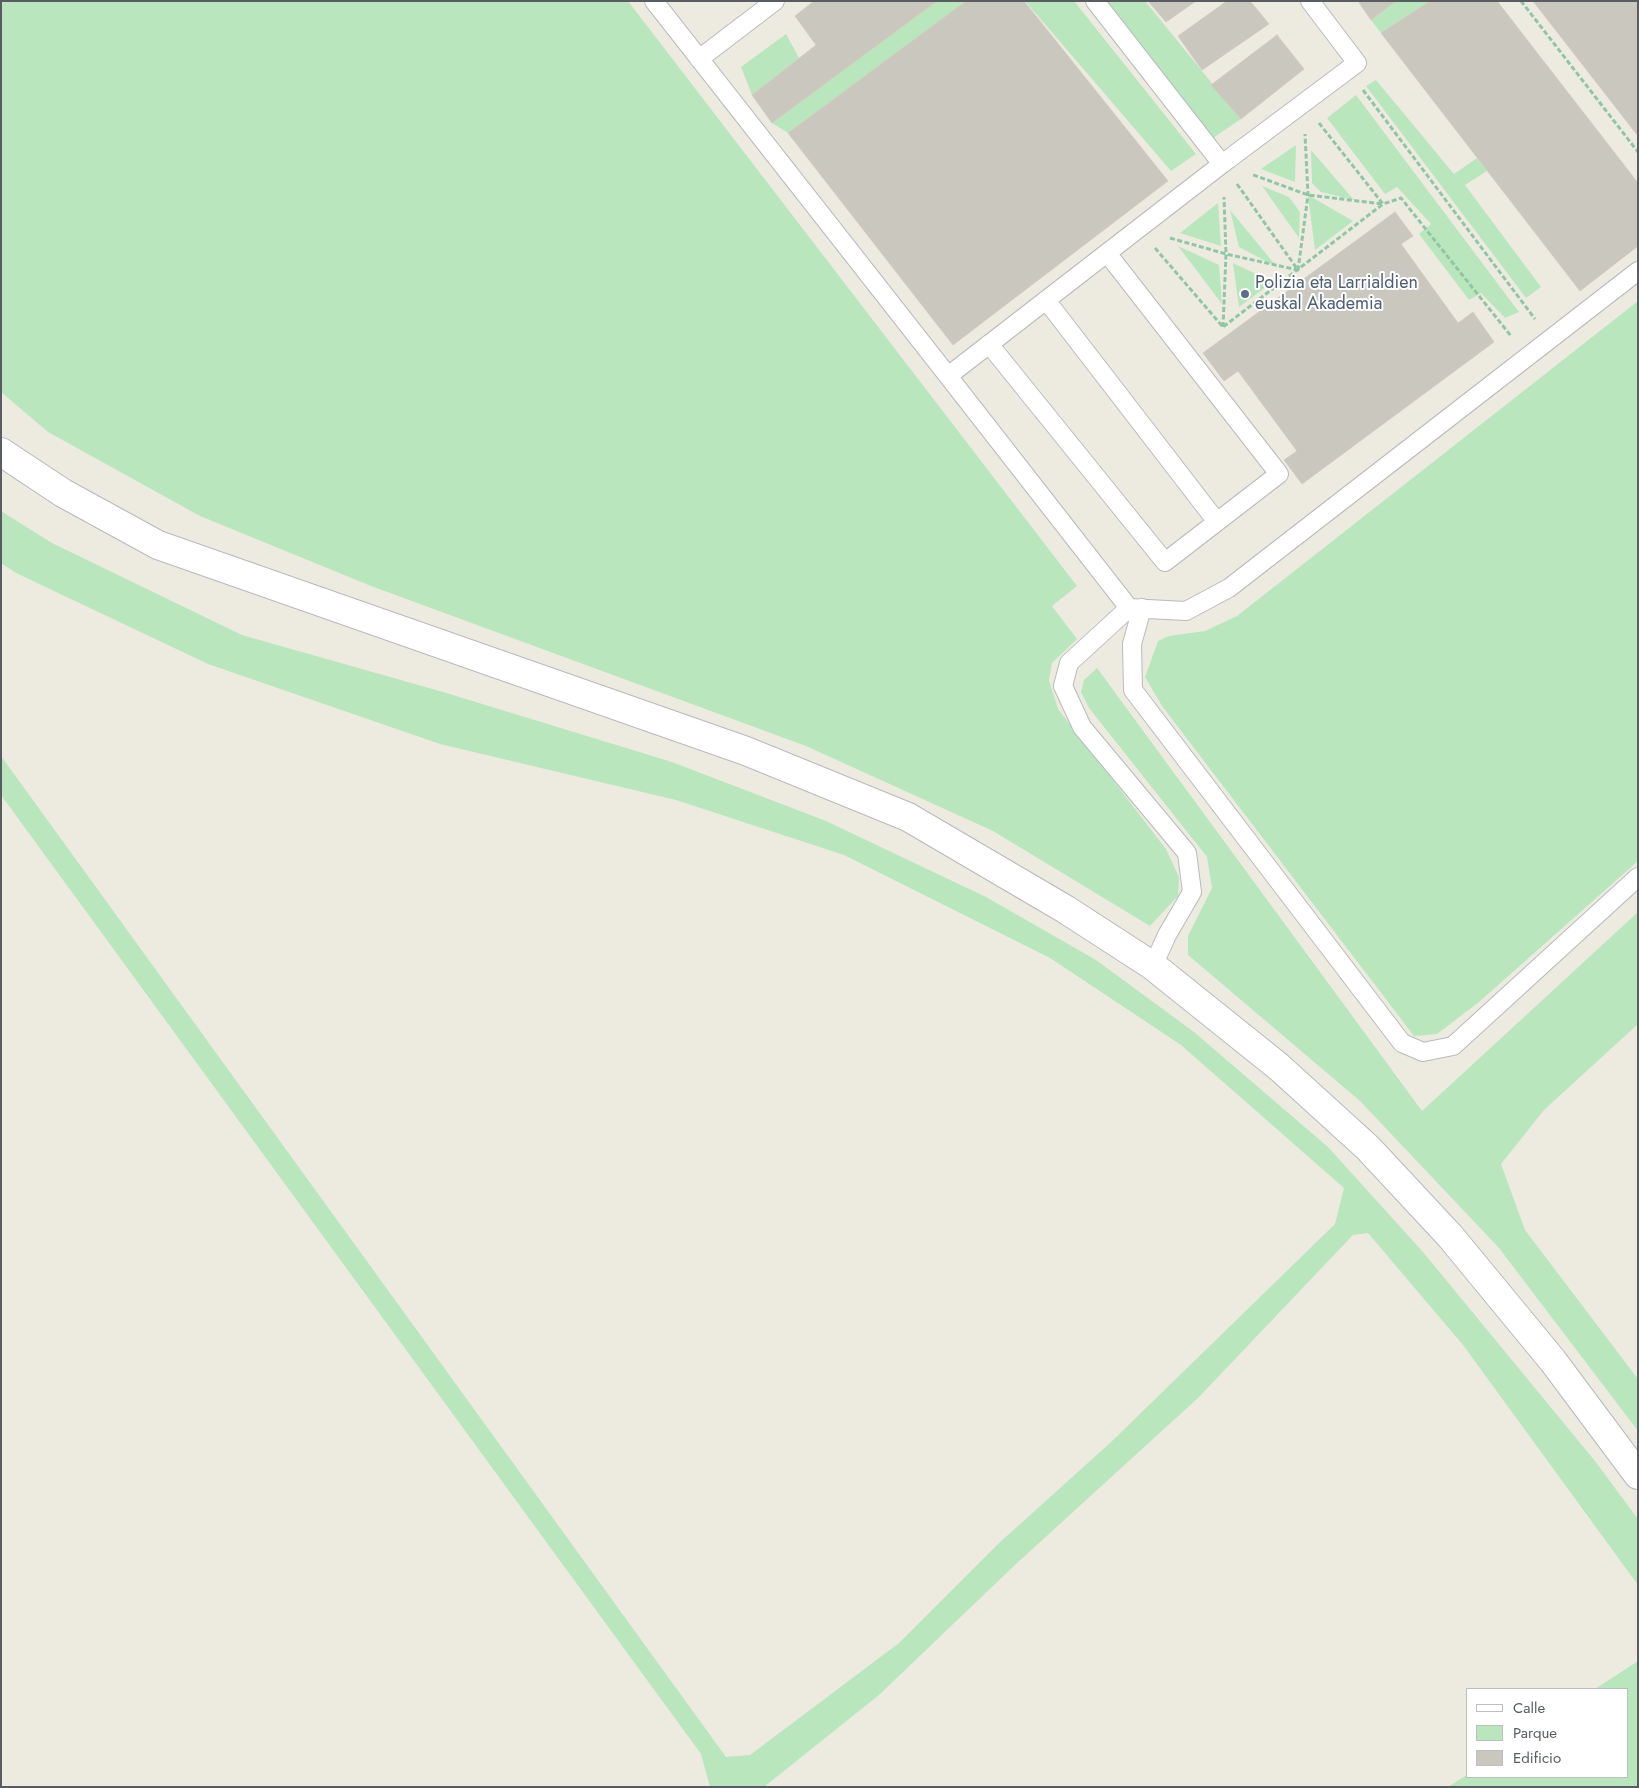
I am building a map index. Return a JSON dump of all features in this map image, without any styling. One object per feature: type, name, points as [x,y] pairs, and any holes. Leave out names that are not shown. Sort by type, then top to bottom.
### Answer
[{"type":"main road","points":[[1,452],[63,492],[158,545],[746,751],[908,817],[1066,909],[1153,966],[1279,1067],[1368,1148],[1462,1251],[1553,1361],[1638,1475]]},
{"type":"lane","points":[[654,1],[948,376],[1135,608],[1132,644],[1132,690],[1402,1043],[1423,1052],[1453,1046],[1638,877]]},
{"type":"lane","points":[[699,59],[775,1]]},
{"type":"lane","points":[[1095,1],[1222,164]]},
{"type":"lane","points":[[948,376],[1138,228],[1358,62],[1310,1]]},
{"type":"lane","points":[[989,344],[1165,562],[1217,522],[1279,474],[1107,253]]},
{"type":"lane","points":[[1153,966],[1167,935],[1192,892],[1186,853],[1082,727],[1063,686],[1069,663],[1135,608],[1186,611],[1229,588],[1638,271]]},
{"type":"lane","points":[[1046,300],[1217,522]]},
{"type":"path","points":[[1521,1],[1638,152]]},
{"type":"path","points":[[1348,70],[1550,340]]},
{"type":"path","points":[[1298,270],[1308,195],[1304,103]]},
{"type":"path","points":[[1304,103],[1383,204]]},
{"type":"path","points":[[1222,164],[1308,195],[1383,204]]},
{"type":"path","points":[[1222,164],[1226,254],[1223,327]]},
{"type":"path","points":[[1222,164],[1298,270]]},
{"type":"path","points":[[1223,327],[1383,204],[1401,198],[1527,356]]},
{"type":"path","points":[[1138,228],[1226,254],[1298,270]]},
{"type":"path","points":[[1138,228],[1223,327]]},
{"type":"green space","points":[[1,1],[628,1],[1077,586],[1052,606],[1077,639],[1052,663],[1049,680],[1058,709],[1166,849],[1179,877],[1178,896],[1150,926],[993,831],[806,746],[371,586],[200,516],[48,432],[1,392]]},
{"type":"green space","points":[[937,1],[966,1],[788,133],[772,123]]},
{"type":"green space","points":[[1025,1],[1074,1],[1196,154],[1171,171]]},
{"type":"green space","points":[[1107,1],[1145,1],[1241,119],[1213,138]]},
{"type":"green space","points":[[1396,1],[1430,1],[1381,33],[1371,20]]},
{"type":"green space","points":[[786,34],[799,58],[752,95],[741,67]]},
{"type":"green space","points":[[1376,80],[1454,174],[1477,158],[1487,171],[1465,185],[1541,287],[1526,298],[1366,86]]},
{"type":"green space","points":[[1356,95],[1519,312],[1505,318],[1481,293],[1469,300],[1419,234],[1431,224],[1397,187],[1385,194],[1327,118]]},
{"type":"green space","points":[[1296,145],[1295,182],[1261,169]]},
{"type":"green space","points":[[1311,150],[1354,200],[1321,192],[1312,183]]},
{"type":"green space","points":[[1262,186],[1289,197],[1300,212],[1299,238]]},
{"type":"green space","points":[[1308,195],[1353,221],[1315,250]]},
{"type":"green space","points":[[1218,203],[1221,246],[1180,233]]},
{"type":"green space","points":[[1230,210],[1277,267],[1239,247]]},
{"type":"green space","points":[[1178,246],[1219,265],[1222,304]]},
{"type":"green space","points":[[1233,263],[1273,282],[1239,307]]},
{"type":"green space","points":[[1638,301],[1638,861],[1479,1002],[1437,1034],[1414,1036],[1162,706],[1145,677],[1158,641],[1169,636],[1205,631],[1237,616]]},
{"type":"green space","points":[[1,511],[52,543],[242,635],[443,692],[672,762],[826,821],[986,897],[1096,960],[1194,1032],[1328,1147],[1423,1252],[1595,1461],[1638,1519],[1638,1585],[1463,1345],[1368,1233],[1353,1235],[1198,1398],[1016,1564],[879,1695],[764,1787],[710,1787],[701,1754],[1,795],[1,756],[726,1757],[750,1755],[899,1643],[998,1544],[1110,1443],[1335,1224],[1344,1188],[1181,1045],[1050,958],[844,855],[676,800],[440,744],[208,664],[16,573],[1,563]]},
{"type":"green space","points":[[1097,668],[1422,1111],[1638,912],[1638,1024],[1544,1110],[1501,1164],[1525,1230],[1638,1379],[1638,1431],[1499,1248],[1360,1101],[1188,955],[1188,936],[1212,888],[1207,857],[1089,708],[1081,692],[1084,680]]},
{"type":"green space","points":[[1638,1661],[1638,1787],[1448,1787],[1466,1775],[1466,1778],[1629,1778],[1629,1688],[1597,1688]]},
{"type":"building","points":[[814,1],[937,1],[772,123],[752,95],[816,45],[795,16]]},
{"type":"building","points":[[966,1],[1024,1],[1168,181],[953,345],[788,133]]},
{"type":"building","points":[[1148,1],[1196,1],[1166,22]]},
{"type":"building","points":[[1227,1],[1250,1],[1269,24],[1202,70],[1178,36]]},
{"type":"building","points":[[1358,1],[1396,1],[1371,20]]},
{"type":"building","points":[[1430,1],[1497,1],[1638,183],[1638,246],[1580,291],[1381,33]]},
{"type":"building","points":[[1533,1],[1638,1],[1638,136]]},
{"type":"building","points":[[1277,35],[1304,69],[1241,119],[1211,85]]},
{"type":"building","points":[[1395,212],[1413,236],[1401,244],[1458,323],[1473,312],[1494,342],[1302,484],[1284,460],[1297,451],[1238,371],[1224,381],[1203,353]]},
{"type":"place","name":"Polizia eta Larrialdien euskal Akademia","points":[[1245,294]]}]
